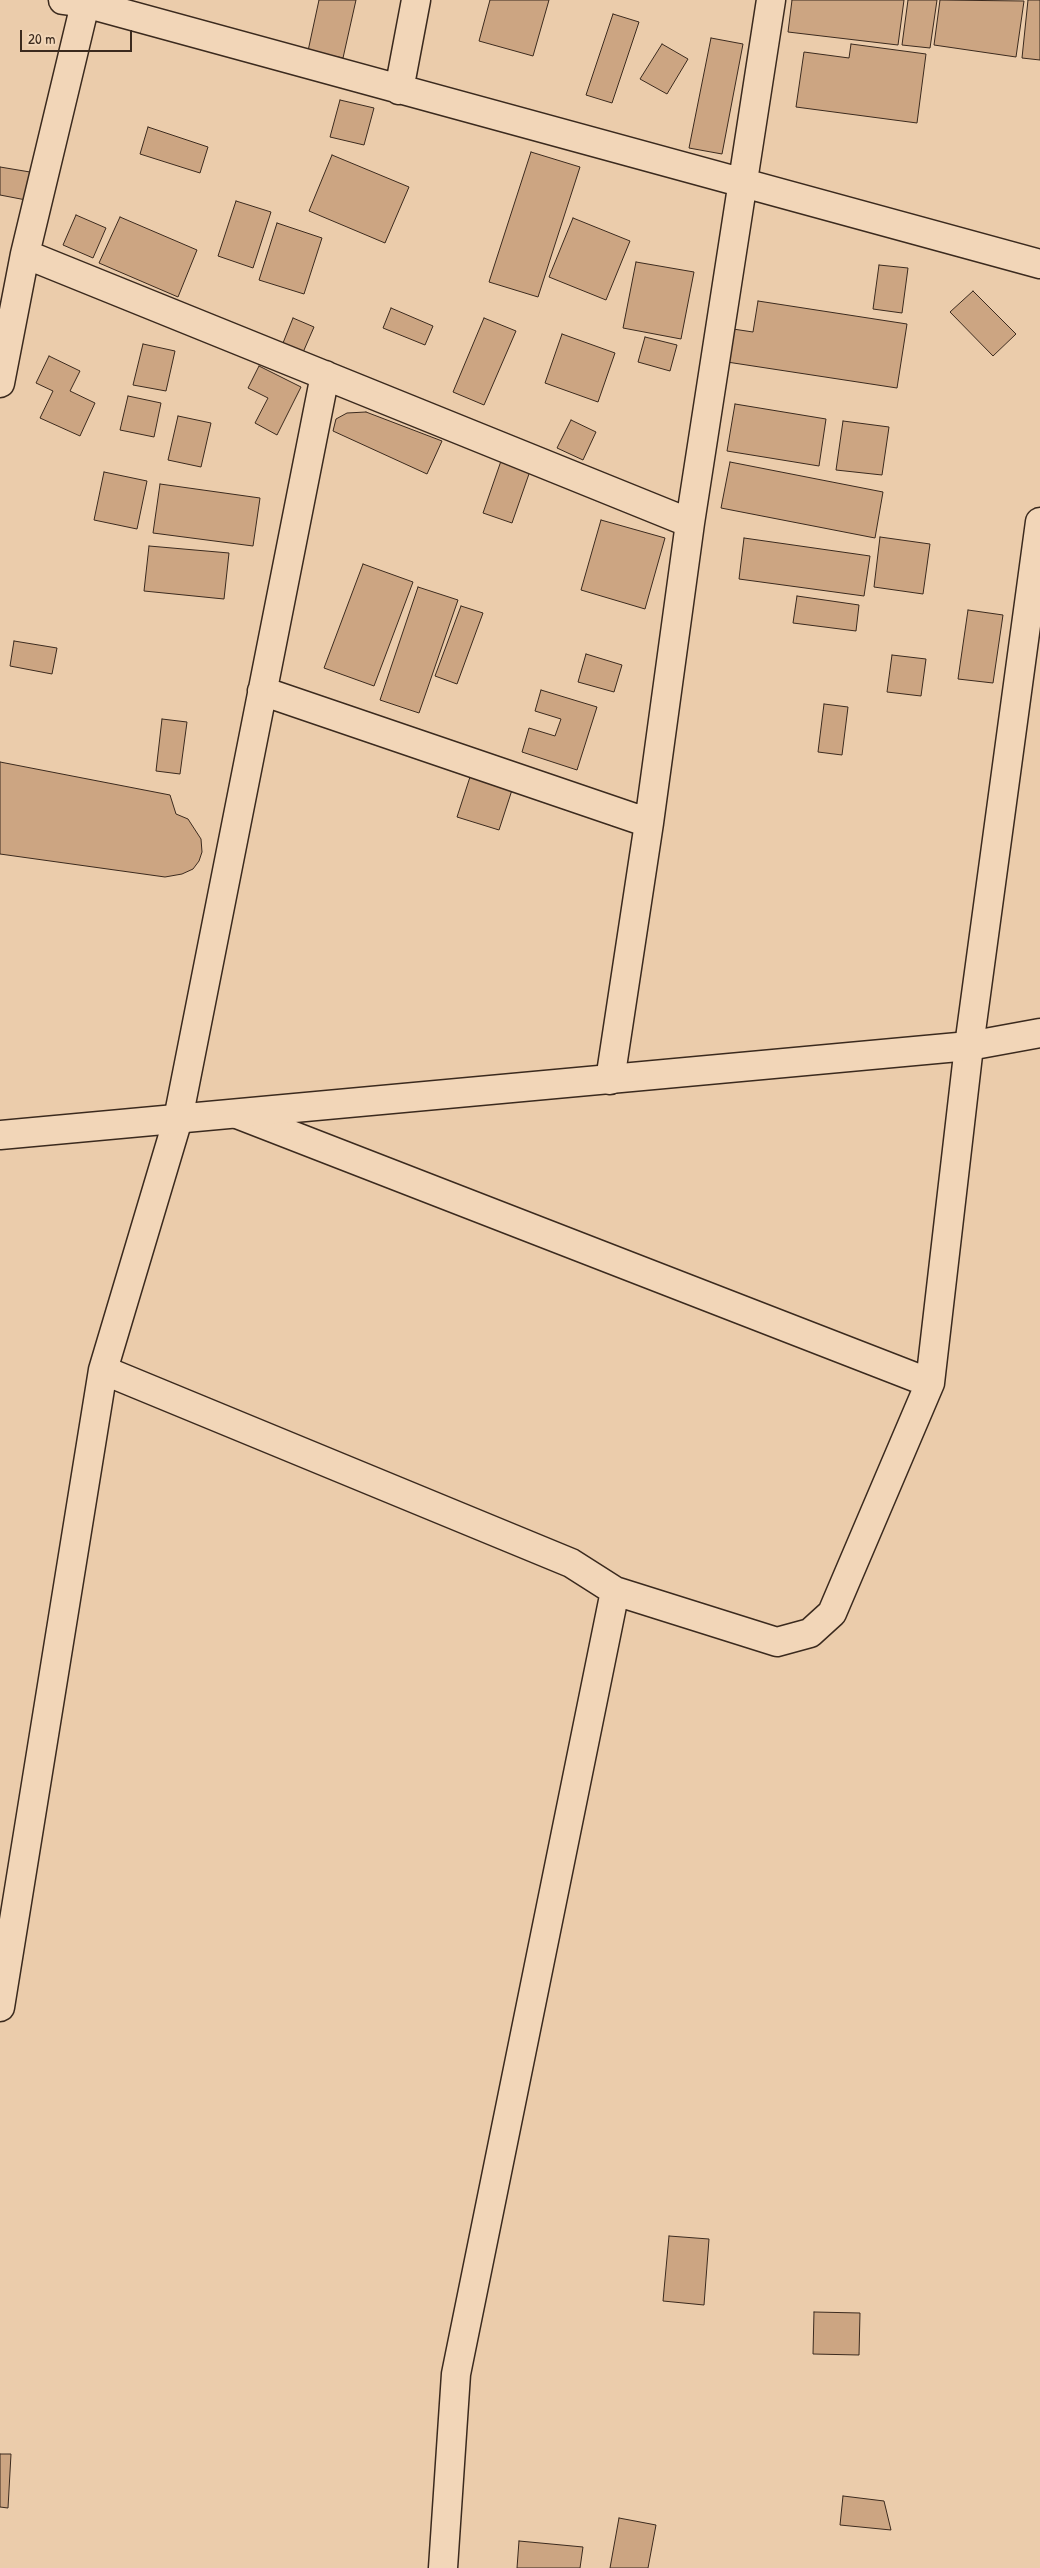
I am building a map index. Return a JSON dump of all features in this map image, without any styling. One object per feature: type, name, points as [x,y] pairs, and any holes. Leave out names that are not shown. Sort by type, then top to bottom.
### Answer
[{"type":"street","points":[[399,90],[416,0]]},
{"type":"street","points":[[610,1080],[649,823],[690,523],[771,0]]},
{"type":"street","points":[[0,383],[78,1],[1040,264]]},
{"type":"street","points":[[25,254],[690,523]]},
{"type":"street","points":[[0,2007],[103,1370],[178,1119],[326,376]]},
{"type":"street","points":[[103,1370],[570,1563],[615,1591],[777,1642],[810,1633],[832,1613],[930,1383],[969,1046],[1040,522]]},
{"type":"street","points":[[262,691],[649,823]]},
{"type":"street","points":[[0,1135],[969,1046],[1040,1033]]},
{"type":"street","points":[[236,1114],[930,1383]]},
{"type":"street","points":[[443,2568],[456,2374],[530,2002],[615,1591]]},
{"type":"building","points":[[319,0],[356,0],[343,58],[308,51]]},
{"type":"building","points":[[490,0],[549,0],[533,56],[479,41]]},
{"type":"building","points":[[792,0],[904,0],[898,45],[788,32]]},
{"type":"building","points":[[908,0],[937,0],[930,48],[902,45]]},
{"type":"building","points":[[940,0],[1024,1],[1016,57],[934,45]]},
{"type":"building","points":[[1028,0],[1040,0],[1040,60],[1022,58]]},
{"type":"building","points":[[613,14],[639,22],[612,103],[586,95]]},
{"type":"building","points":[[711,38],[743,44],[722,154],[689,148]]},
{"type":"building","points":[[662,44],[688,59],[667,94],[640,79]]},
{"type":"building","points":[[851,44],[926,54],[917,123],[796,107],[804,52],[849,58]]},
{"type":"building","points":[[340,100],[374,108],[364,145],[330,137]]},
{"type":"building","points":[[148,127],[208,147],[200,173],[140,154]]},
{"type":"building","points":[[531,152],[580,167],[538,297],[489,282]]},
{"type":"building","points":[[332,155],[409,187],[385,243],[309,211]]},
{"type":"building","points":[[0,167],[30,172],[26,200],[0,195]]},
{"type":"building","points":[[236,201],[271,212],[253,268],[218,256]]},
{"type":"building","points":[[76,215],[106,228],[93,258],[63,245]]},
{"type":"building","points":[[120,217],[197,250],[178,297],[99,263]]},
{"type":"building","points":[[573,218],[630,241],[606,300],[549,277]]},
{"type":"building","points":[[277,223],[322,238],[304,294],[259,280]]},
{"type":"building","points":[[636,262],[694,272],[681,339],[623,328]]},
{"type":"building","points":[[879,265],[908,268],[902,313],[873,309]]},
{"type":"building","points":[[973,291],[1016,334],[993,356],[950,312]]},
{"type":"building","points":[[758,301],[907,324],[897,388],[727,362],[733,329],[753,332]]},
{"type":"building","points":[[391,308],[433,326],[425,345],[383,328]]},
{"type":"building","points":[[293,318],[314,327],[301,357],[281,348]]},
{"type":"building","points":[[484,318],[516,331],[484,405],[453,392]]},
{"type":"building","points":[[562,334],[615,353],[598,402],[545,383]]},
{"type":"building","points":[[645,337],[677,345],[670,371],[638,362]]},
{"type":"building","points":[[143,344],[175,351],[166,391],[133,385]]},
{"type":"building","points":[[49,356],[80,371],[70,391],[95,403],[80,436],[40,418],[53,391],[36,383]]},
{"type":"building","points":[[259,366],[301,387],[277,435],[255,423],[268,398],[248,388]]},
{"type":"building","points":[[128,396],[161,403],[154,437],[120,430]]},
{"type":"building","points":[[735,404],[826,419],[819,466],[727,451]]},
{"type":"building","points":[[366,412],[442,441],[427,474],[333,431],[336,419],[347,413]]},
{"type":"building","points":[[178,416],[211,423],[201,467],[168,460]]},
{"type":"building","points":[[571,420],[596,432],[583,460],[557,448]]},
{"type":"building","points":[[843,421],[889,427],[882,475],[836,470]]},
{"type":"building","points":[[501,461],[530,471],[512,523],[483,513]]},
{"type":"building","points":[[730,462],[883,492],[875,538],[721,508]]},
{"type":"building","points":[[104,472],[147,481],[137,529],[94,520]]},
{"type":"building","points":[[160,484],[260,498],[253,546],[153,533]]},
{"type":"building","points":[[601,520],[665,538],[645,609],[581,590]]},
{"type":"building","points":[[880,537],[930,544],[923,594],[874,587]]},
{"type":"building","points":[[744,538],[870,556],[864,596],[739,579]]},
{"type":"building","points":[[149,546],[229,553],[224,599],[144,591]]},
{"type":"building","points":[[363,564],[413,582],[374,686],[324,668]]},
{"type":"building","points":[[418,587],[458,600],[419,713],[380,700]]},
{"type":"building","points":[[797,596],[859,605],[856,631],[793,623]]},
{"type":"building","points":[[461,606],[483,613],[457,684],[435,676]]},
{"type":"building","points":[[968,610],[1003,615],[993,683],[958,679]]},
{"type":"building","points":[[14,641],[57,648],[52,674],[10,666]]},
{"type":"building","points":[[586,654],[622,665],[614,692],[578,682]]},
{"type":"building","points":[[892,655],[926,659],[921,696],[887,692]]},
{"type":"building","points":[[541,690],[597,707],[577,770],[522,752],[529,728],[555,736],[561,719],[535,711]]},
{"type":"building","points":[[824,704],[848,707],[842,755],[818,752]]},
{"type":"building","points":[[162,719],[187,722],[180,774],[156,771]]},
{"type":"building","points":[[0,762],[170,795],[176,814],[188,819],[201,839],[202,852],[199,861],[193,869],[182,874],[165,877],[0,854]]},
{"type":"building","points":[[470,777],[512,790],[499,830],[457,817]]},
{"type":"building","points":[[669,2236],[709,2239],[704,2305],[663,2301]]},
{"type":"building","points":[[814,2312],[860,2313],[859,2355],[813,2354]]},
{"type":"building","points":[[0,2454],[11,2454],[8,2508],[0,2507]]},
{"type":"building","points":[[843,2496],[884,2501],[891,2530],[840,2525]]},
{"type":"building","points":[[619,2518],[656,2525],[648,2568],[610,2568]]},
{"type":"building","points":[[519,2541],[583,2547],[580,2568],[517,2568]]}]
